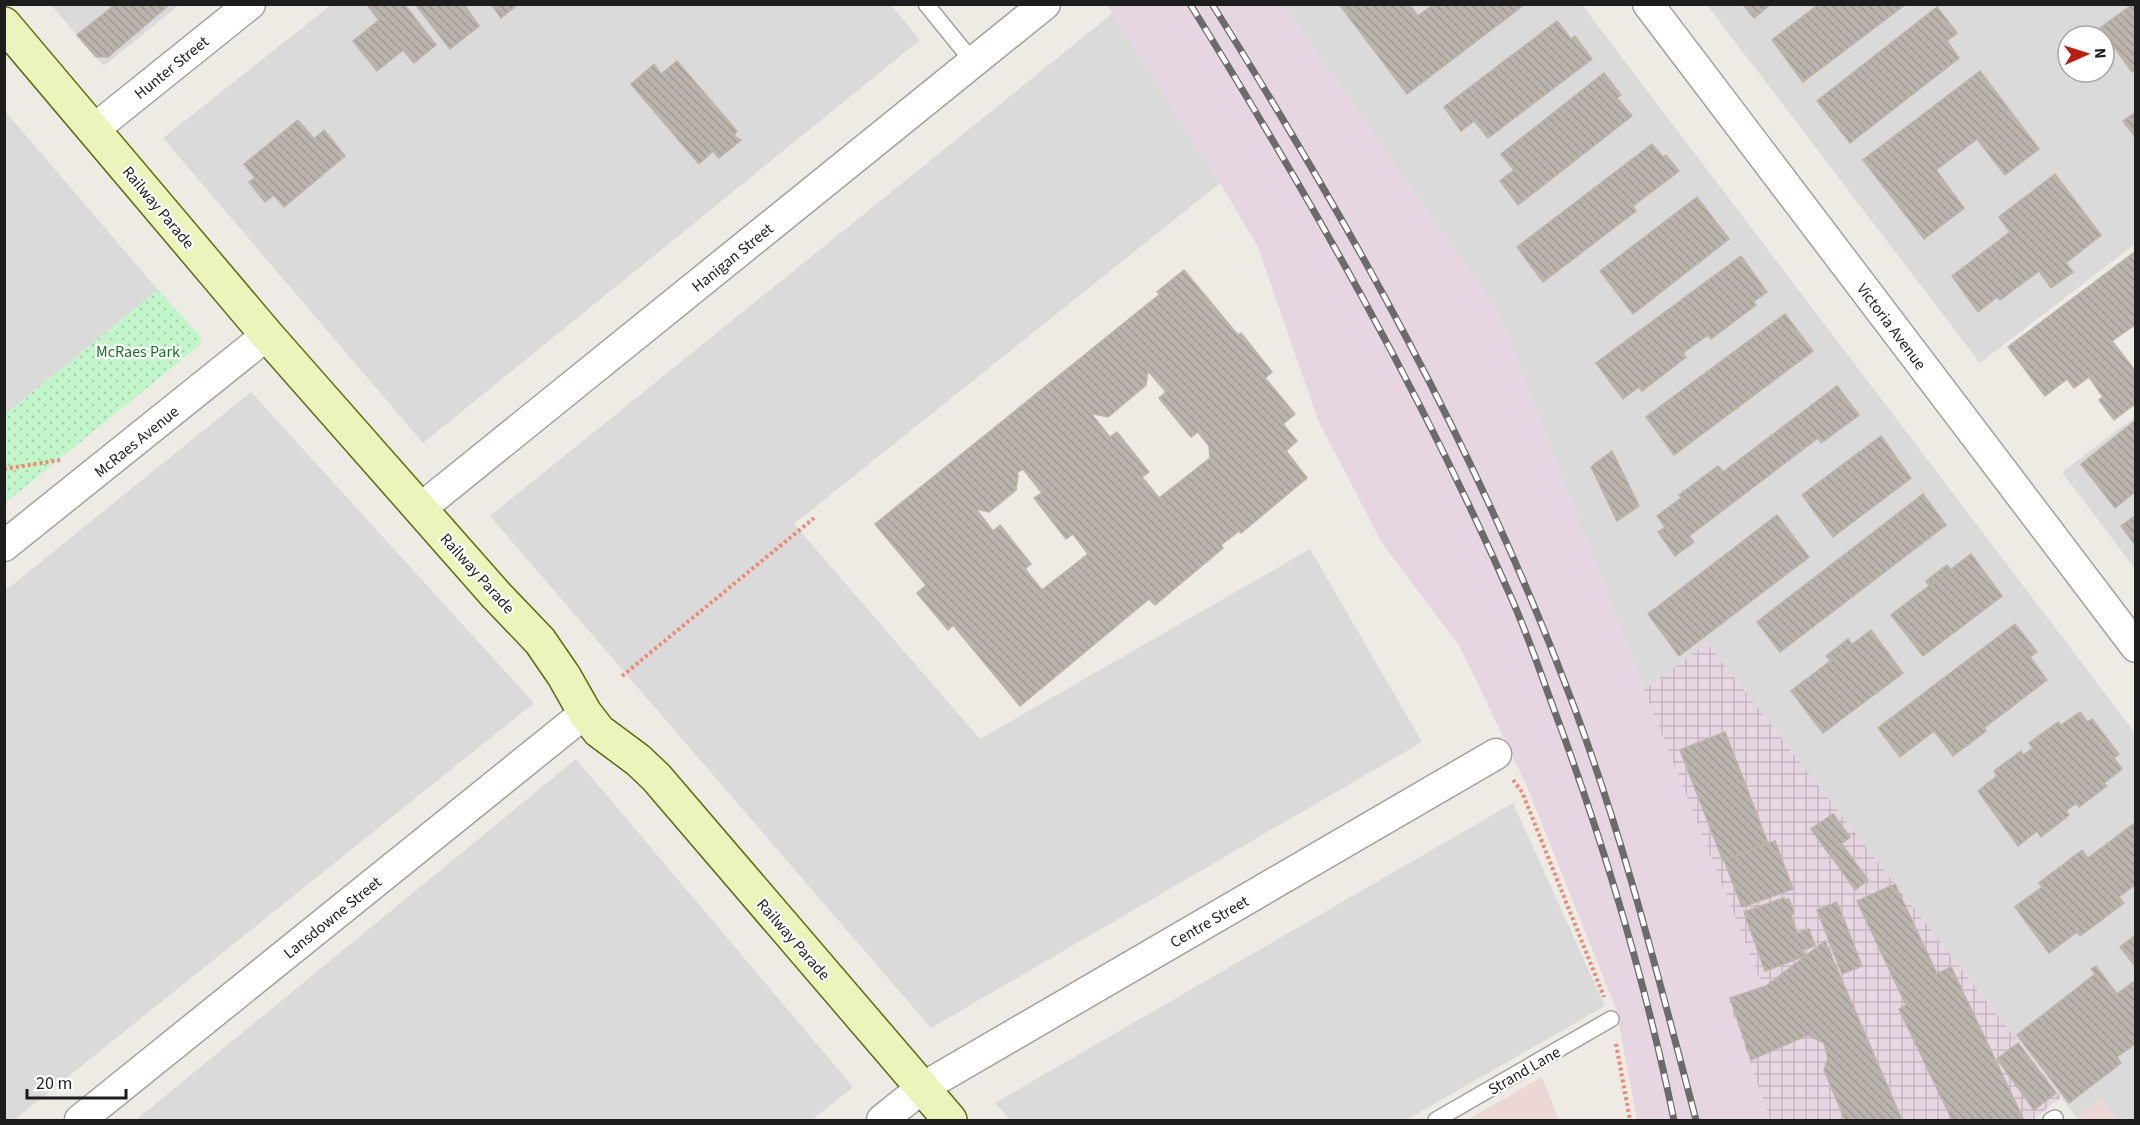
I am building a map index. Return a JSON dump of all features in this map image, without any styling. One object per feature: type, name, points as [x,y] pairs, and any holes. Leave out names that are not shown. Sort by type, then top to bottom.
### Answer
[{"type":"street","name":"Hunter Street","points":[[93,130],[250,4]]},
{"type":"street","name":"Hanigan Street","points":[[420,509],[1045,4]]},
{"type":"street","name":"Victoria Avenue","points":[[1648,4],[2136,647]]},
{"type":"street","name":"Railway Parade","points":[[4,24],[267,335],[540,641],[564,676],[585,713],[599,731],[638,760],[656,777],[950,1120]]},
{"type":"street","name":"McRaes Avenue","points":[[4,546],[267,335]]},
{"type":"street","name":"Lansdowne Street","points":[[80,1120],[585,713]]},
{"type":"street","name":"Centre Street","points":[[882,1120],[922,1088],[1496,754]]},
{"type":"lane","points":[[926,4],[973,62]]},
{"type":"lane","name":"Strand Lane","points":[[1436,1120],[1611,1019]]},
{"type":"path","points":[[622,676],[814,518]]},
{"type":"path","points":[[1496,754],[1522,792],[1591,962],[1611,1019],[1630,1120]]},
{"type":"shaded area","points":[[51,5],[179,5],[104,66]]},
{"type":"shaded area","points":[[331,5],[891,5],[920,40],[423,443],[163,138]]},
{"type":"shaded area","points":[[1107,5],[1283,5],[1498,313],[1644,690],[1764,990],[1728,1001],[1770,1120],[1637,1120],[1616,1009],[1526,784],[1460,647],[1382,543],[1318,420],[1258,247]]},
{"type":"shaded area","points":[[1283,5],[1582,5],[2135,733],[2135,1120],[2117,1120],[2101,1099],[2077,1118],[1707,643],[1644,690],[1498,313]]},
{"type":"shaded area","points":[[1707,5],[2135,5],[2135,244],[1980,363]]},
{"type":"shaded area","points":[[1113,13],[1220,183],[794,524],[980,739],[1310,549],[1422,742],[931,1028],[490,516]]},
{"type":"shaded area","points":[[4,110],[158,290],[8,412],[4,408]]},
{"type":"shaded area","points":[[251,392],[534,703],[14,1120],[5,1120],[5,591]]},
{"type":"shaded area","points":[[2135,417],[2135,569],[2062,472]]},
{"type":"shaded area","points":[[1707,643],[2061,1097],[2033,1120],[1770,1120],[1728,1001],[1764,990],[1644,690]]},
{"type":"shaded area","points":[[576,759],[853,1087],[812,1120],[136,1120]]},
{"type":"shaded area","points":[[1513,803],[1605,1006],[1406,1120],[1010,1120],[995,1103]]},
{"type":"shaded area","points":[[1542,1077],[1559,1120],[1467,1120]]},
{"type":"shaded area","points":[[2101,1099],[2117,1120],[2074,1120],[2077,1118]]},
{"type":"green space","name":"McRaes Park","points":[[158,290],[201,337],[200,345],[5,503],[5,408],[8,412]]},
{"type":"building","points":[[110,4],[170,4],[108,57],[96,57],[77,35],[112,7]]},
{"type":"building","points":[[370,4],[404,4],[436,45],[414,63],[403,50],[377,71],[353,41],[379,20],[368,6]]},
{"type":"building","points":[[415,4],[464,4],[479,26],[450,49]]},
{"type":"building","points":[[491,4],[518,4],[501,18]]},
{"type":"building","points":[[1339,4],[1409,4],[1418,16],[1434,4],[1525,4],[1407,94]]},
{"type":"building","points":[[1743,4],[1771,4],[1754,18]]},
{"type":"building","points":[[1819,4],[1906,4],[1803,82],[1772,40]]},
{"type":"building","points":[[2136,4],[2136,69],[2132,72],[2116,50],[2116,24],[2106,24]]},
{"type":"building","points":[[1937,7],[1957,33],[1947,41],[1959,58],[1850,143],[1817,101]]},
{"type":"building","points":[[1557,21],[1571,39],[1575,36],[1592,59],[1488,138],[1474,121],[1461,131],[1444,107]]},
{"type":"building","points":[[677,61],[737,131],[734,136],[741,140],[719,158],[713,151],[699,164],[631,84],[654,64],[661,74]]},
{"type":"building","points":[[1980,71],[2039,149],[2005,175],[1977,139],[1936,170],[1964,208],[1924,239],[1863,160]]},
{"type":"building","points":[[1604,73],[1621,95],[1617,98],[1632,116],[1518,205],[1500,181],[1514,170],[1501,154]]},
{"type":"building","points":[[2136,112],[2136,138],[2123,121]]},
{"type":"building","points":[[298,120],[314,139],[324,130],[345,156],[284,207],[274,195],[265,202],[249,182],[255,178],[244,164]]},
{"type":"building","points":[[1652,144],[1663,157],[1666,155],[1679,171],[1633,206],[1636,211],[1543,282],[1517,247]]},
{"type":"building","points":[[2055,174],[2101,235],[2066,263],[2073,272],[2051,288],[2039,271],[2000,300],[1997,297],[1978,312],[1952,276],[2010,232],[1999,217]]},
{"type":"building","points":[[1697,197],[1729,239],[1633,314],[1600,271]]},
{"type":"building","points":[[2136,251],[2136,324],[2112,341],[2136,372],[2136,396],[2133,398],[2136,403],[2114,420],[2099,400],[2103,397],[2089,377],[2074,388],[2067,379],[2045,396],[2008,347]]},
{"type":"building","points":[[1741,256],[1767,292],[1753,302],[1756,305],[1711,339],[1708,335],[1683,353],[1686,357],[1642,391],[1639,387],[1623,399],[1596,363]]},
{"type":"building","points":[[1184,270],[1238,335],[1241,333],[1272,372],[1265,378],[1295,414],[1283,424],[1297,441],[1286,451],[1307,478],[1241,533],[1239,531],[1221,545],[1223,548],[1155,605],[1149,599],[1020,706],[953,625],[948,630],[917,593],[926,585],[875,524],[1160,294],[1157,292]],"holes":[[[1148,371],[1166,392],[1159,398],[1191,437],[1198,432],[1209,446],[1210,458],[1159,498],[1142,477],[1149,472],[1117,432],[1110,437],[1093,416],[1094,414],[1108,417],[1146,385]],[[1023,469],[1042,493],[1034,498],[1066,539],[1073,534],[1088,554],[1042,590],[1025,569],[1031,564],[1000,525],[993,531],[976,509],[989,512],[1016,490],[1017,473]]]},
{"type":"building","points":[[1785,314],[1813,351],[1674,455],[1646,417]]},
{"type":"building","points":[[1837,386],[1859,415],[1821,443],[1818,438],[1689,536],[1694,542],[1675,556],[1658,532],[1665,527],[1657,516],[1681,498],[1679,495],[1718,466],[1723,472]]},
{"type":"building","points":[[2136,420],[2136,491],[2115,508],[2081,464]]},
{"type":"building","points":[[1881,436],[1911,478],[1833,537],[1802,495]]},
{"type":"building","points":[[1612,451],[1639,506],[1617,521],[1591,467]]},
{"type":"building","points":[[1923,494],[1946,525],[1780,652],[1757,622]]},
{"type":"building","points":[[1777,515],[1809,557],[1679,656],[1648,614]]},
{"type":"building","points":[[2136,515],[2136,546],[2121,526]]},
{"type":"building","points":[[1971,554],[2002,596],[1923,656],[1891,615]]},
{"type":"building","points":[[1947,565],[1951,570],[1929,586],[1926,581]]},
{"type":"building","points":[[2015,624],[2037,652],[2030,657],[2047,680],[1984,728],[1986,731],[1953,756],[1934,731],[1900,757],[1878,728]]},
{"type":"building","points":[[1871,630],[1903,673],[1823,733],[1791,691]]},
{"type":"building","points":[[1848,639],[1852,645],[1831,661],[1826,656]]},
{"type":"building","points":[[2080,712],[2087,722],[2092,719],[2119,754],[2114,758],[2122,769],[2104,783],[2107,786],[2079,807],[2076,803],[2066,811],[2069,815],[2041,837],[2037,831],[2018,846],[1978,791],[1997,776],[1994,771],[2021,751],[2023,755],[2033,748],[2029,743],[2058,722],[2061,725]]},
{"type":"building","points":[[1725,732],[1768,843],[1723,861],[1680,750]]},
{"type":"building","points":[[1833,814],[1850,837],[1829,854],[1811,829]]},
{"type":"building","points":[[2136,822],[2136,884],[2119,897],[2124,903],[2080,936],[2077,932],[2049,953],[2015,907],[2042,887],[2039,883],[2082,850],[2088,858]]},
{"type":"building","points":[[1775,841],[1793,889],[1742,907],[1724,860]]},
{"type":"building","points":[[1841,843],[1868,880],[1855,890],[1829,853]]},
{"type":"building","points":[[1895,884],[1937,974],[1951,967],[2023,1118],[2018,1120],[1952,1120],[1899,1009],[1906,1005],[1857,901]]},
{"type":"building","points":[[1784,898],[1789,899],[1797,933],[1809,929],[1815,946],[1803,950],[1805,956],[1765,971],[1744,912]]},
{"type":"building","points":[[1837,902],[1862,966],[1842,974],[1817,910]]},
{"type":"building","points":[[2136,935],[2136,967],[2120,947]]},
{"type":"building","points":[[1825,941],[1902,1120],[1845,1120],[1824,1070],[1828,1058],[1824,1043],[1808,1035],[1751,1060],[1730,998],[1766,986]]},
{"type":"building","points":[[2096,966],[2117,994],[2136,980],[2136,1043],[2117,1057],[2121,1063],[2069,1103],[2017,1035],[2095,974],[2091,969]]},
{"type":"building","points":[[2018,1043],[2056,1093],[2034,1110],[1997,1059]]},
{"type":"railway","points":[[1190,4],[1363,298],[1442,449],[1514,604],[1562,731],[1611,875],[1652,1021],[1674,1120]]},
{"type":"railway","points":[[1212,4],[1313,170],[1407,339],[1493,512],[1532,601],[1568,691],[1622,850],[1696,1120]]}]
